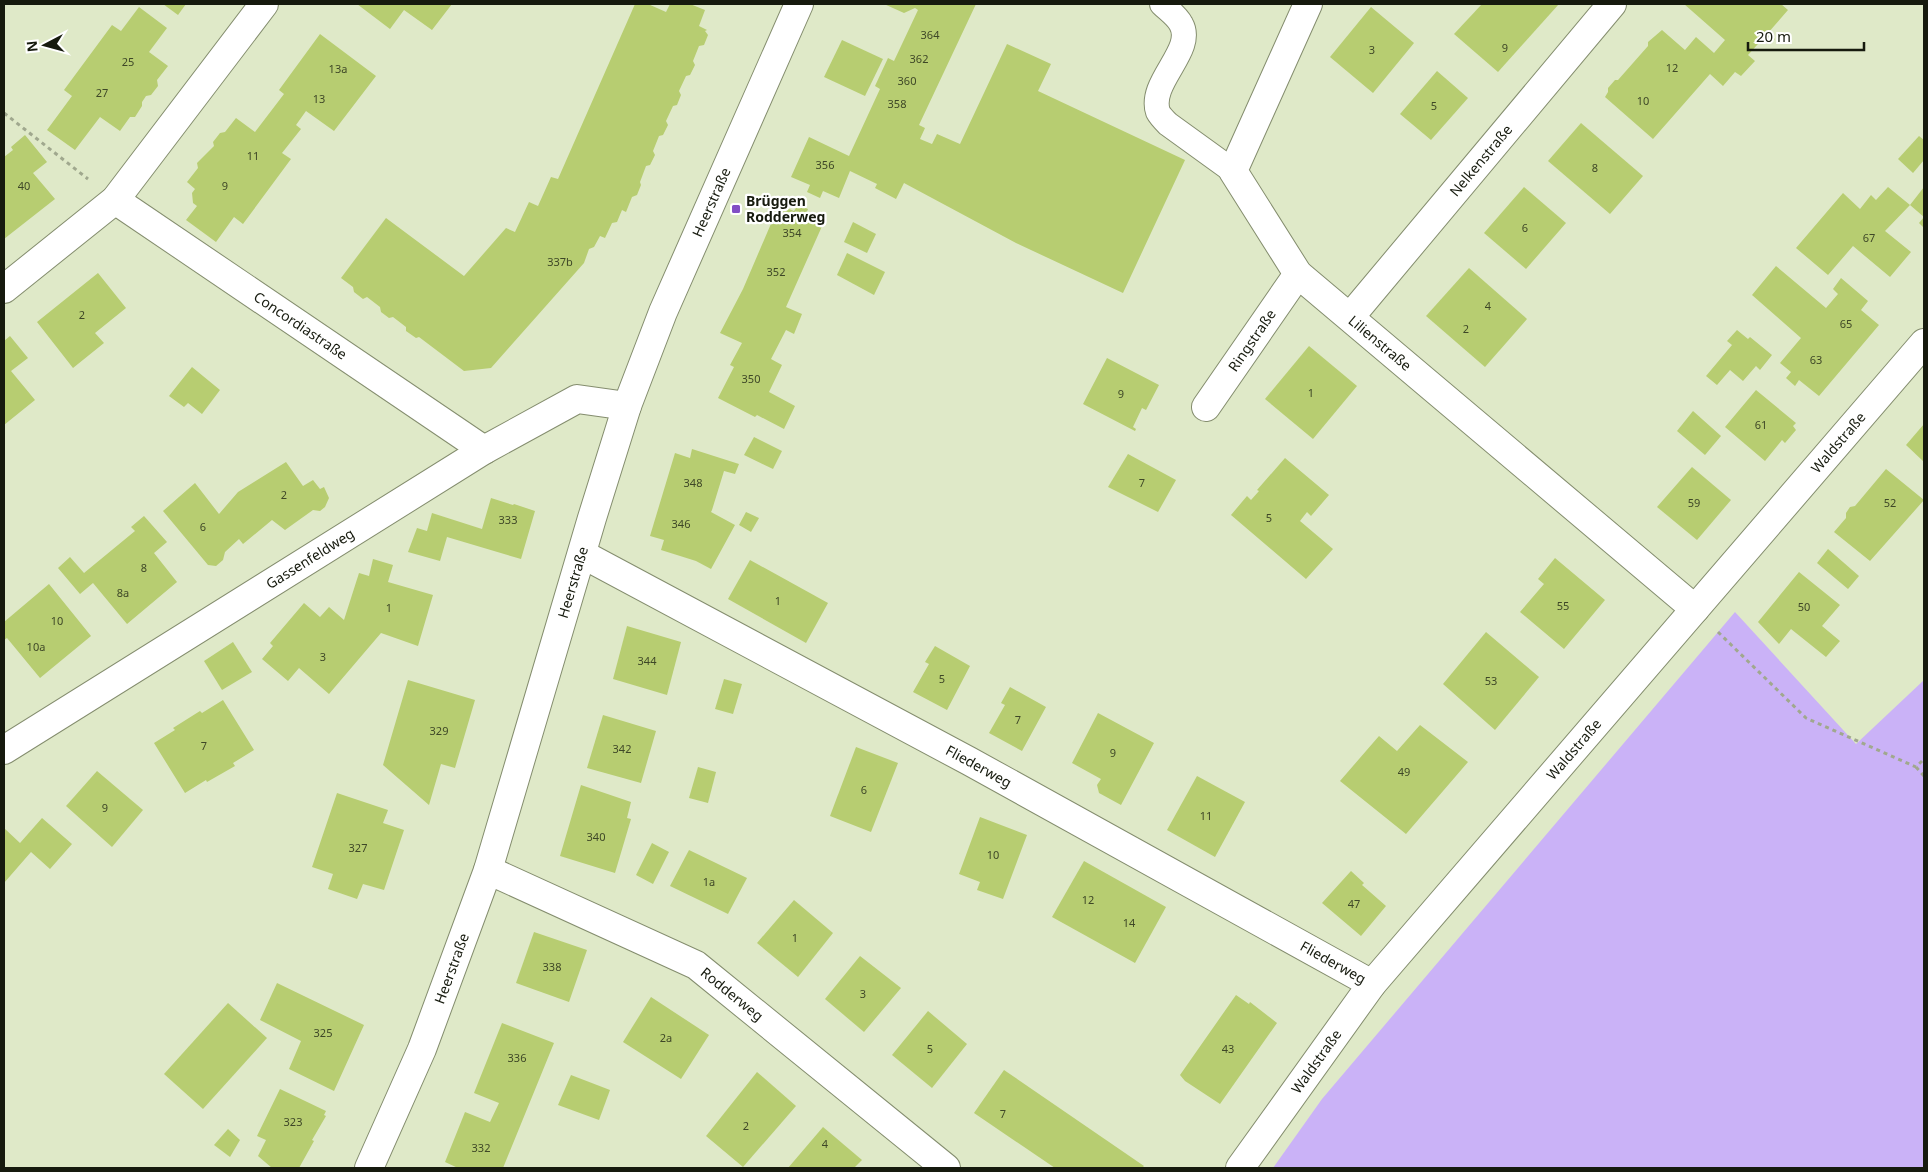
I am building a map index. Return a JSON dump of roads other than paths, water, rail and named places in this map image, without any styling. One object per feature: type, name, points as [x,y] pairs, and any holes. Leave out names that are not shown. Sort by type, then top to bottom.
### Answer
[{"type":"street","points":[[4,289],[115,200],[264,4]]},
{"type":"street","name":"Heerstraße","points":[[369,1168],[422,1049],[488,870],[627,406],[663,312],[799,4]]},
{"type":"street","points":[[1233,171],[1308,4]]},
{"type":"street","name":"Nelkenstraße","points":[[1350,317],[1612,4]]},
{"type":"street","name":"Lilienstraße","points":[[1233,171],[1298,274],[1695,609]]},
{"type":"street","name":"Concordiastraße","points":[[115,200],[484,450]]},
{"type":"street","name":"Ringstraße","points":[[1206,407],[1298,274]]},
{"type":"street","name":"Waldstraße","points":[[1240,1168],[1372,984],[1924,343]]},
{"type":"street","name":"Gassenfeldweg","points":[[4,750],[484,450],[577,399],[627,406]]},
{"type":"street","name":"Fliederweg","points":[[582,554],[969,761],[1372,984]]},
{"type":"street","name":"Rodderweg","points":[[488,870],[696,965],[946,1168]]},
{"type":"lane","points":[[1162,4],[1182,24],[1184,33],[1182,44],[1158,91],[1156,103],[1159,114],[1168,124],[1233,171]]},
{"type":"place","name":"Brüggen Rodderweg","points":[[736,209]]}]
